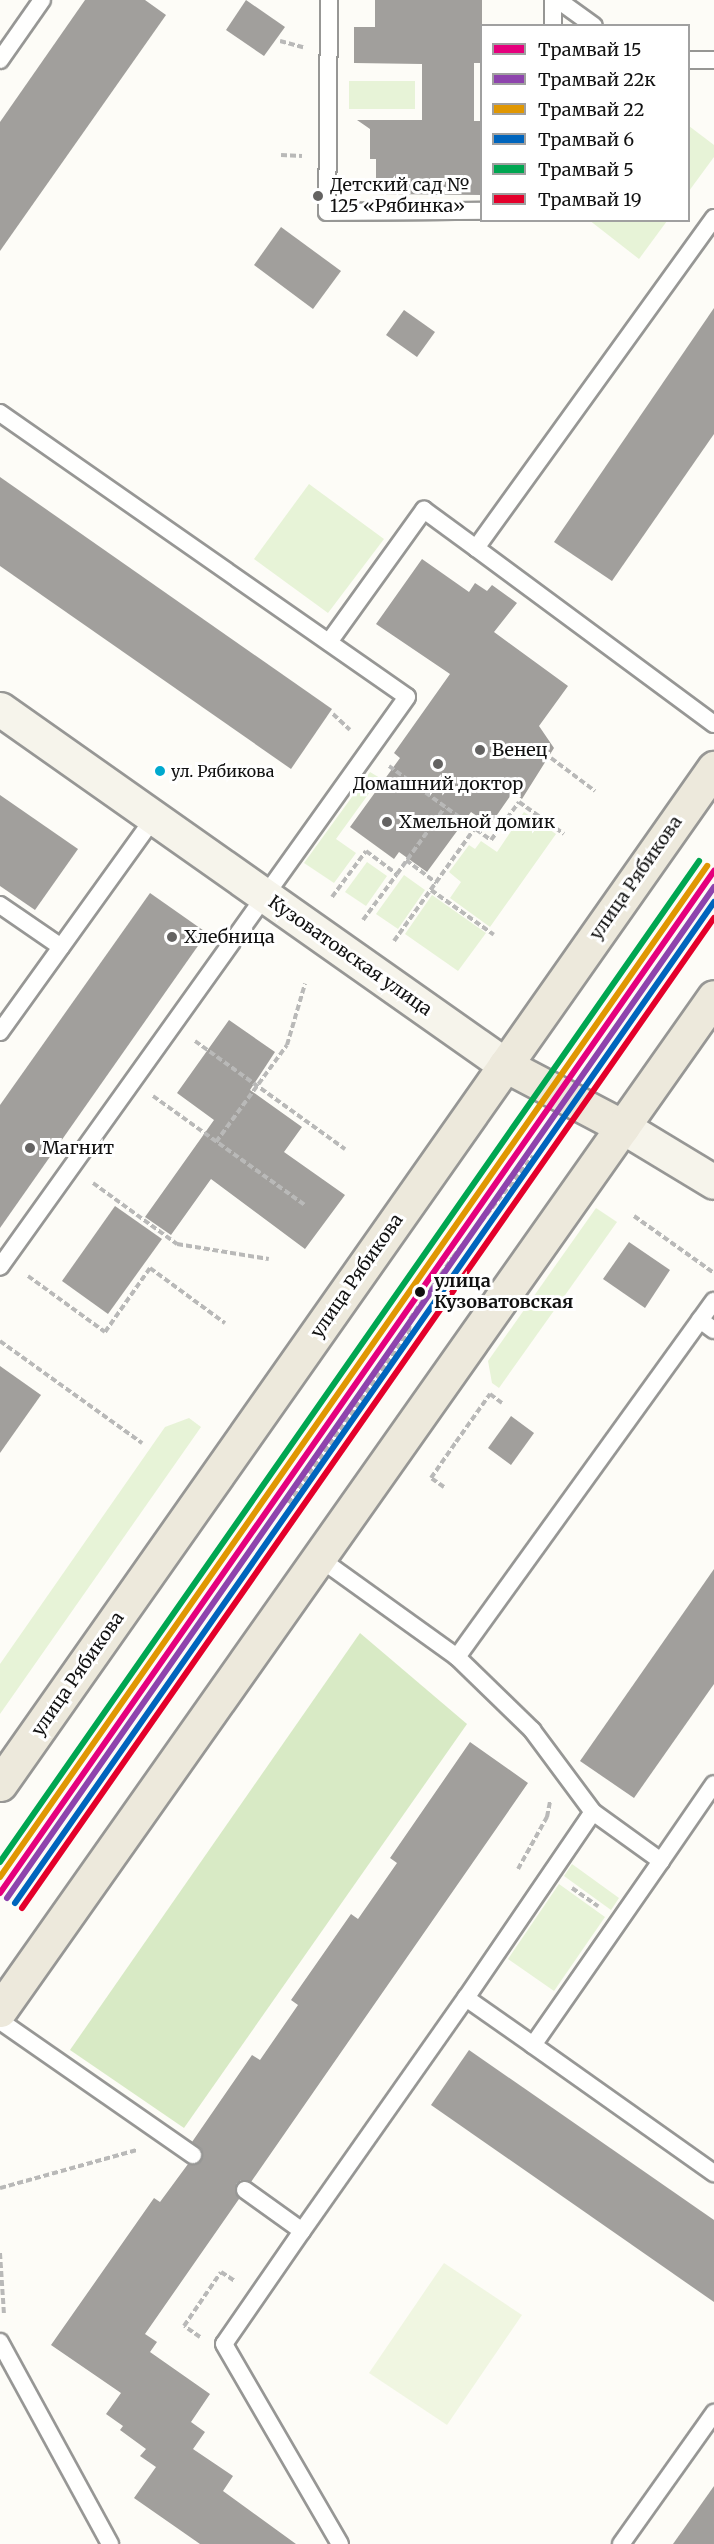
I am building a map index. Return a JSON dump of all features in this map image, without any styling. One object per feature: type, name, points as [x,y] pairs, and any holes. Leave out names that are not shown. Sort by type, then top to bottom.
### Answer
[{"type":"main road","name":"улица Рябикова","points":[[0,1784],[714,768]]},
{"type":"main road","points":[[0,2010],[714,997]]},
{"type":"main road","name":"Кузоватовская улица","points":[[505,1065],[623,1127]]},
{"type":"street","name":"Кузоватовская улица","points":[[0,709],[505,1065]]},
{"type":"street","name":"Кузоватовская улица","points":[[623,1127],[714,1182]]},
{"type":"lane","points":[[0,60],[42,0]]},
{"type":"lane","points":[[330,0],[327,212],[480,211]]},
{"type":"lane","points":[[553,0],[553,24]]},
{"type":"lane","points":[[558,0],[591,24]]},
{"type":"lane","points":[[690,60],[714,60]]},
{"type":"lane","points":[[476,548],[714,218]]},
{"type":"lane","points":[[0,413],[407,697],[3,1264]]},
{"type":"lane","points":[[330,642],[424,510],[714,724]]},
{"type":"lane","points":[[0,1032],[154,818]]},
{"type":"lane","points":[[0,904],[61,947]]},
{"type":"lane","points":[[457,1657],[707,1325],[714,1301]]},
{"type":"lane","points":[[319,1558],[457,1657],[532,1730],[593,1812],[661,1861]]},
{"type":"lane","points":[[533,2045],[714,1784]]},
{"type":"lane","points":[[340,2544],[224,2344],[593,1812]]},
{"type":"lane","points":[[466,1998],[714,2173]]},
{"type":"lane","points":[[0,2021],[194,2155]]},
{"type":"lane","points":[[245,2190],[302,2231]]},
{"type":"lane","points":[[3,2346],[110,2544]]},
{"type":"lane","points":[[621,2544],[714,2412]]},
{"type":"path","points":[[369,751],[491,840],[519,802],[564,834]]},
{"type":"path","points":[[551,758],[595,791]]},
{"type":"path","points":[[363,920],[445,807]]},
{"type":"path","points":[[394,941],[475,828]]},
{"type":"path","points":[[332,897],[366,851],[397,874]]},
{"type":"path","points":[[406,860],[436,883]]},
{"type":"path","points":[[431,890],[494,935]]},
{"type":"path","points":[[216,1142],[287,1044],[305,984]]},
{"type":"path","points":[[174,1026],[345,1149]]},
{"type":"path","points":[[133,1083],[306,1206]]},
{"type":"path","points":[[288,1503],[409,1332],[410,1319],[453,1257],[533,1156]]},
{"type":"path","points":[[72,1168],[177,1244],[269,1259]]},
{"type":"path","points":[[634,1216],[714,1273]]},
{"type":"path","points":[[3,1264],[105,1332],[150,1269],[225,1323]]},
{"type":"path","points":[[0,1341],[142,1443]]},
{"type":"path","points":[[444,1487],[431,1478],[490,1394],[502,1403]]},
{"type":"path","points":[[512,1880],[547,1817],[549,1791]]},
{"type":"path","points":[[552,1873],[620,1921]]},
{"type":"path","points":[[0,2188],[172,2140]]},
{"type":"path","points":[[0,2253],[3,2346]]},
{"type":"path","points":[[202,2338],[184,2326],[221,2272],[244,2288]]},
{"type":"green space","points":[[349,81],[415,81],[415,109],[349,109]]},
{"type":"green space","points":[[690,127],[714,145],[714,157],[690,190]]},
{"type":"green space","points":[[592,222],[666,222],[639,259]]},
{"type":"green space","points":[[309,484],[384,539],[328,613],[254,559]]},
{"type":"green space","points":[[370,772],[380,778],[336,839],[356,853],[334,883],[304,863]]},
{"type":"green space","points":[[524,812],[556,834],[490,927],[450,898],[461,882],[449,872],[469,845],[475,849],[481,841],[497,852]]},
{"type":"green space","points":[[367,862],[387,876],[366,906],[345,892]]},
{"type":"green space","points":[[404,875],[425,890],[398,929],[376,914]]},
{"type":"green space","points":[[432,895],[486,933],[458,971],[405,934]]},
{"type":"green space","points":[[596,1208],[617,1222],[499,1388],[492,1383],[488,1361]]},
{"type":"green space","points":[[189,1418],[201,1427],[0,1714],[0,1664],[165,1427]]},
{"type":"green space","points":[[360,1633],[467,1724],[184,2128],[70,2050]]},
{"type":"green space","points":[[572,1864],[619,1898],[611,1910],[564,1876]]},
{"type":"green space","points":[[559,1884],[605,1917],[554,1991],[508,1959]]},
{"type":"green space","points":[[444,2263],[522,2315],[447,2425],[369,2373]]},
{"type":"building","points":[[85,0],[145,0],[166,15],[0,251],[0,122]]},
{"type":"building","points":[[246,0],[285,27],[264,56],[226,30]]},
{"type":"building","points":[[375,0],[482,0],[480,63],[474,63],[474,121],[480,121],[480,195],[376,194],[376,159],[370,159],[370,129],[357,120],[422,120],[422,64],[354,63],[354,27],[375,27]]},
{"type":"building","points":[[281,227],[341,271],[313,309],[254,265]]},
{"type":"building","points":[[714,308],[714,434],[612,581],[554,542]]},
{"type":"building","points":[[404,310],[435,332],[417,357],[386,335]]},
{"type":"building","points":[[0,477],[332,709],[291,769],[0,566]]},
{"type":"building","points":[[422,559],[469,592],[475,583],[487,591],[492,585],[517,603],[494,632],[568,686],[539,726],[554,748],[522,799],[513,792],[490,825],[471,812],[427,872],[399,852],[394,859],[350,827],[400,758],[394,753],[450,674],[376,624]]},
{"type":"building","points":[[0,795],[78,849],[35,910],[0,886]]},
{"type":"building","points":[[150,893],[207,933],[0,1228],[0,1105]]},
{"type":"building","points":[[229,1020],[275,1052],[250,1090],[302,1127],[284,1152],[345,1195],[305,1249],[211,1179],[171,1235],[145,1217],[214,1120],[177,1093]]},
{"type":"building","points":[[115,1206],[162,1239],[108,1314],[62,1281]]},
{"type":"building","points":[[629,1242],[670,1270],[645,1308],[603,1279]]},
{"type":"building","points":[[0,1366],[41,1395],[0,1453]]},
{"type":"building","points":[[511,1416],[534,1433],[511,1465],[488,1448]]},
{"type":"building","points":[[714,1569],[714,1684],[634,1798],[580,1761]]},
{"type":"building","points":[[470,1742],[528,1783],[251,2182],[241,2180],[236,2184],[239,2199],[145,2334],[157,2342],[150,2352],[210,2394],[191,2422],[205,2432],[193,2449],[233,2476],[223,2491],[296,2544],[200,2544],[134,2498],[156,2467],[140,2456],[146,2449],[120,2430],[123,2426],[106,2414],[121,2393],[51,2345],[154,2198],[160,2202],[188,2164],[202,2160],[202,2150],[192,2142],[252,2055],[260,2060],[298,2005],[291,2000],[351,1914],[358,1919],[397,1863],[390,1858]]},
{"type":"building","points":[[469,2050],[714,2220],[714,2302],[431,2105]]},
{"type":"building","points":[[714,2486],[714,2544],[673,2544]]},
{"type":"tram line","name":"5","points":[[0,1862],[699,861]]},
{"type":"tram line","name":"22","points":[[0,1877],[707,866]]},
{"type":"tram line","name":"15","points":[[0,1893],[714,871]]},
{"type":"tram line","name":"22к","points":[[7,1898],[714,887]]},
{"type":"tram line","name":"6","points":[[15,1903],[714,902]]},
{"type":"tram line","name":"19","points":[[22,1908],[714,918]]},
{"type":"place","name":"Детский сад № 125 «Рябинка»","points":[[318,196]]},
{"type":"place","name":"Венец","points":[[480,750]]},
{"type":"place","name":"Домашний доктор","points":[[438,764]]},
{"type":"place","name":"ул. Рябикова","points":[[160,771]]},
{"type":"place","name":"Хмельной домик","points":[[387,822]]},
{"type":"place","name":"Хлебница","points":[[172,937]]},
{"type":"place","name":"Магнит","points":[[30,1148]]},
{"type":"place","name":"улица Кузоватовская","points":[[420,1292]]}]
